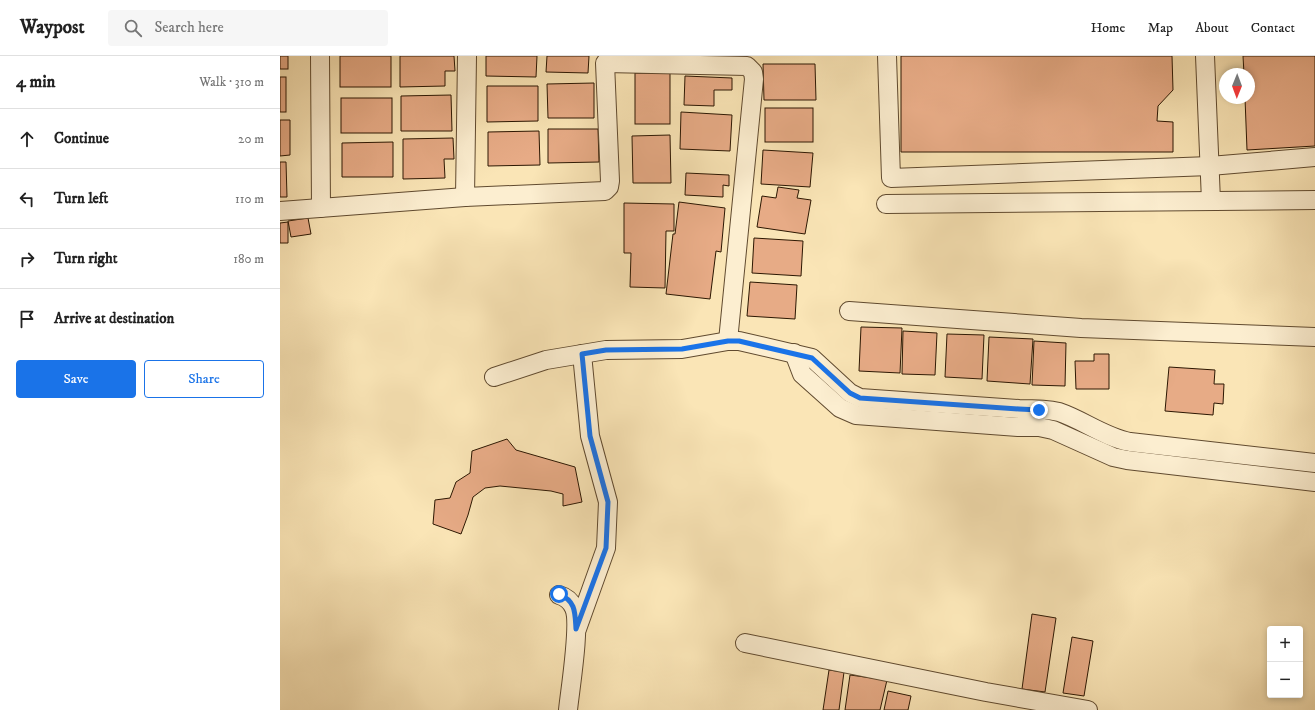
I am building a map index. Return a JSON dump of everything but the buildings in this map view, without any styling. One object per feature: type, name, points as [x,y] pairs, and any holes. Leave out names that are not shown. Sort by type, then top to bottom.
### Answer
[{"type":"street","points":[[320,56],[321,208]]},
{"type":"street","points":[[465,196],[467,56]]},
{"type":"street","points":[[887,56],[891,178],[1210,166],[1315,157]]},
{"type":"street","points":[[1205,56],[1211,201]]},
{"type":"street","points":[[280,211],[465,196],[604,191],[609,187],[610,181],[605,59],[747,66],[753,72],[754,79],[728,341]]},
{"type":"street","points":[[886,204],[1315,200]]},
{"type":"street","points":[[849,311],[1081,328],[1315,337]]},
{"type":"street","points":[[494,378],[546,360],[606,350],[682,349],[728,341],[748,342],[812,358],[850,393],[860,398],[1058,412],[1119,440],[1315,464]]},
{"type":"street","points":[[794,353],[802,374],[840,408],[856,416],[1018,427],[1039,427],[1053,430],[1113,457],[1315,482]]},
{"type":"street","points":[[576,629],[606,548],[608,502],[590,436],[582,354]]},
{"type":"street","points":[[1039,410],[1039,427]]},
{"type":"street","points":[[1278,477],[1280,459]]},
{"type":"street","points":[[559,594],[567,598],[575,609],[576,629],[568,710]]},
{"type":"street","points":[[745,643],[986,692],[1088,710]]},
{"type":"route","points":[[559,594],[567,598],[575,609],[576,629],[606,548],[608,502],[590,436],[582,354],[606,350],[682,349],[728,341],[748,342],[812,358],[850,393],[860,398],[1039,410]]}]
